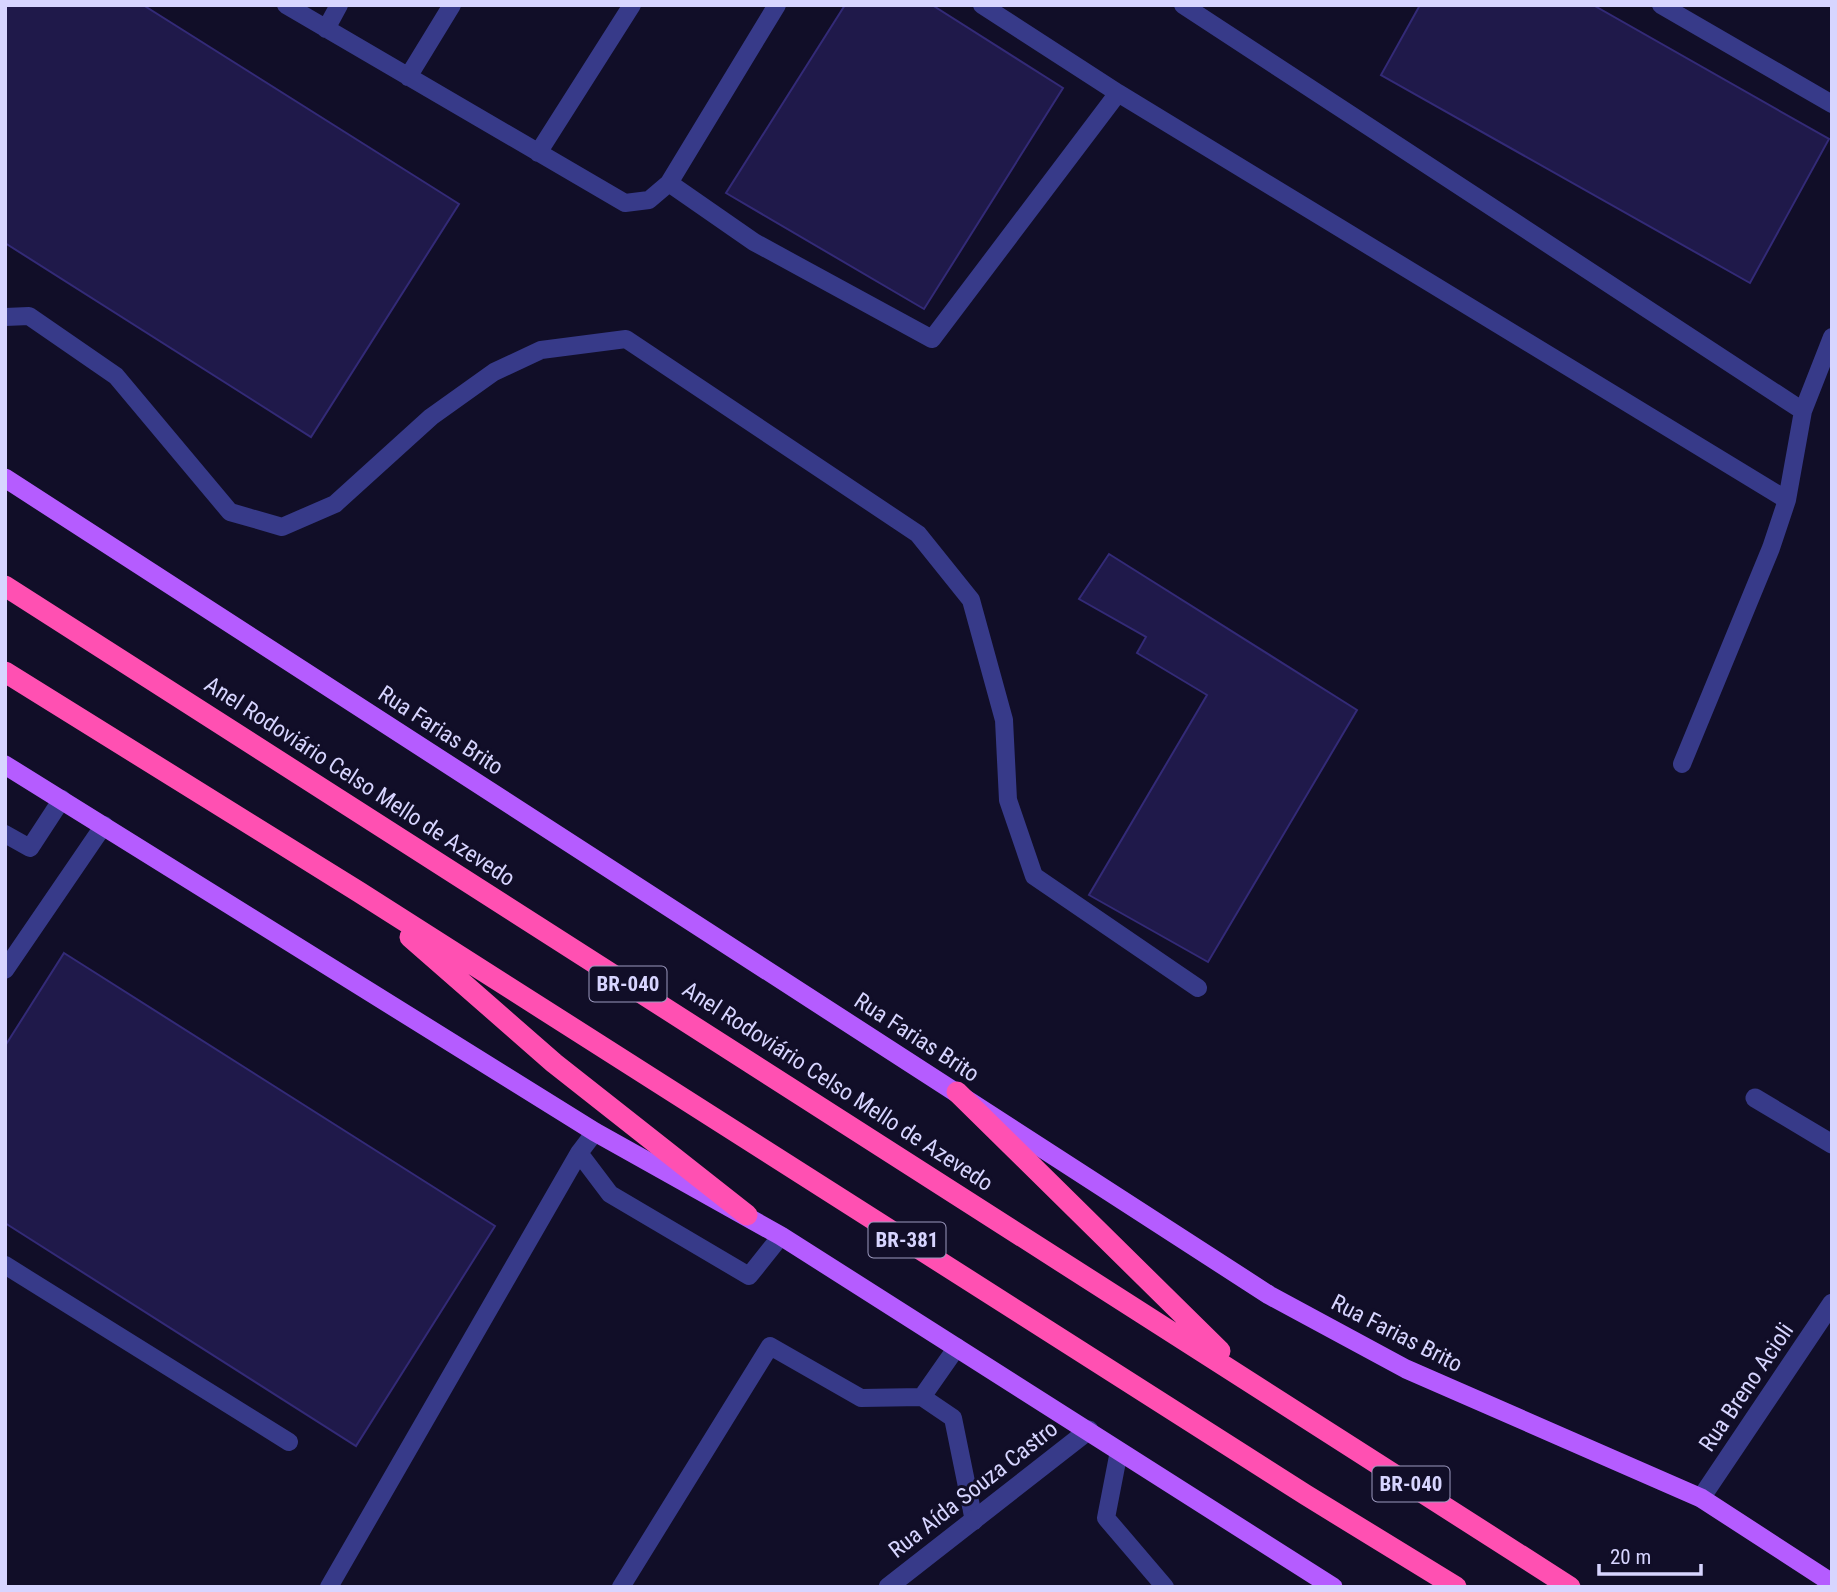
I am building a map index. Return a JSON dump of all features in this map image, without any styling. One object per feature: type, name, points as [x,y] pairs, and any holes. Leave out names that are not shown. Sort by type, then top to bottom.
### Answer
[{"type":"highway","name":"Anel Rodoviário Celso Mello de Azevedo","points":[[5,586],[1570,1587]]},
{"type":"highway","points":[[5,672],[359,892],[554,1063],[747,1215]]},
{"type":"highway","name":"BR-381","points":[[359,892],[1306,1495],[1456,1587]]},
{"type":"highway","points":[[957,1092],[1251,1382]]},
{"type":"main road","name":"Rua Farias Brito","points":[[5,478],[1269,1295],[1406,1369],[1701,1498],[1832,1583]]},
{"type":"main road","points":[[5,765],[595,1132],[782,1236],[1333,1587]]},
{"type":"street","points":[[1755,1098],[1832,1144]]},
{"type":"street","name":"Rua Breno Acioli","points":[[1701,1498],[1832,1303]]},
{"type":"street","name":"Rua Aída Souza Castro","points":[[888,1587],[1089,1430]]},
{"type":"lane","points":[[286,5],[625,203],[649,200],[669,183],[777,5]]},
{"type":"lane","points":[[326,29],[339,5]]},
{"type":"lane","points":[[408,77],[453,5]]},
{"type":"lane","points":[[538,153],[632,5]]},
{"type":"lane","points":[[982,5],[1118,93],[1787,500]]},
{"type":"lane","points":[[1183,5],[1803,411]]},
{"type":"lane","points":[[1661,5],[1832,104]]},
{"type":"lane","points":[[669,183],[754,242],[933,339],[1118,93]]},
{"type":"lane","points":[[5,317],[29,316],[116,376],[230,512],[282,527],[335,504],[431,417],[494,372],[541,350],[626,340],[918,534],[971,600],[1004,720],[1008,800],[1034,876],[1198,988]]},
{"type":"lane","points":[[1682,764],[1771,548],[1787,500],[1803,411],[1832,337]]},
{"type":"lane","points":[[5,834],[30,848],[62,799]]},
{"type":"lane","points":[[5,970],[103,825]]},
{"type":"lane","points":[[329,1587],[579,1153],[595,1132]]},
{"type":"lane","points":[[579,1153],[610,1194],[749,1276],[782,1236]]},
{"type":"lane","points":[[5,1265],[289,1442]]},
{"type":"lane","points":[[621,1587],[769,1346],[861,1398],[922,1397],[953,1419],[974,1521]]},
{"type":"lane","points":[[922,1397],[957,1347]]},
{"type":"lane","points":[[1119,1451],[1106,1518],[1166,1587]]},
{"type":"building","points":[[5,5],[143,5],[459,204],[311,437],[5,243]]},
{"type":"building","points":[[845,5],[932,5],[1063,88],[924,309],[726,193]]},
{"type":"building","points":[[1420,5],[1593,5],[1829,139],[1750,283],[1381,75]]},
{"type":"building","points":[[1109,554],[1357,710],[1208,962],[1089,895],[1207,695],[1137,653],[1146,637],[1079,599]]},
{"type":"building","points":[[64,953],[495,1226],[356,1446],[5,1223],[5,1046]]}]
